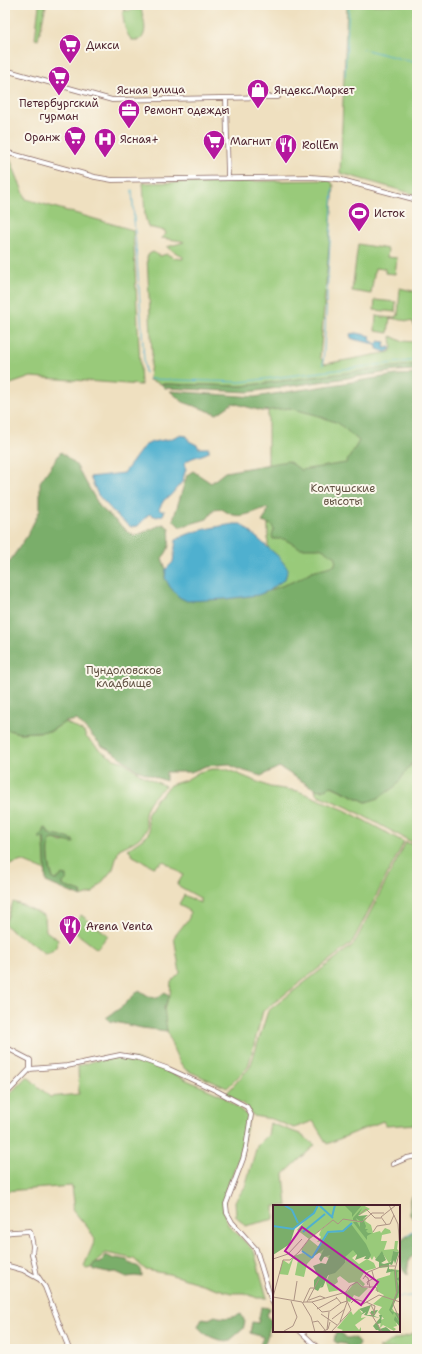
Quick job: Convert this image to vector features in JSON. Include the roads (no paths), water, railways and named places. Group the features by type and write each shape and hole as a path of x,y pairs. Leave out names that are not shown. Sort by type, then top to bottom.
{"street":[{"name":"Ясная улица","path":"5,70 112,100 278,97"},
{"path":"226,98 228,178"},
{"path":"5,152 95,177 112,180 333,178 417,200"},
{"path":"5,1048 30,1060 30,1069"},
{"path":"5,1095 30,1069 68,1066 120,1055 138,1058 169,1069 247,1107 251,1115 246,1147 226,1204 227,1213 232,1222 256,1249 273,1303"},
{"path":"393,1164 407,1158 417,1156"},
{"path":"5,1233 30,1231 33,1246 32,1254 37,1275 45,1287 69,1349"},
{"path":"5,1265 23,1270 34,1276 42,1283"},
{"path":"301,1332 319,1349"}],"water":[{"path":"357,333 371,336 370,340 376,344 379,341 385,342 384,348 390,347 390,350 385,352 377,349 377,346 374,344 351,338 350,334"},
{"path":"179,435 187,436 189,441 197,445 199,448 209,448 209,452 190,459 184,464 186,469 182,482 170,496 164,500 159,509 161,511 165,511 163,515 157,517 149,514 138,526 131,527 118,517 98,495 90,477 124,473 144,446 152,442 170,439"},
{"path":"241,524 279,557 288,569 285,579 268,591 258,595 226,599 187,601 179,597 170,587 165,578 166,569 173,562 176,540 196,531"}],"waterway":[{"path":"345,76 349,5"},
{"path":"363,49 417,63"},
{"path":"323,365 333,189"},
{"path":"132,190 145,373"},
{"path":"149,379 240,382 417,360"},
{"path":"405,1236 417,1229"},
{"path":"400,1297 417,1294"}],"place":[{"name":"Дикси","path":"70,64"},
{"name":"Петербургский гурман","path":"59,96"},
{"name":"Яндекс.Маркет","path":"258,110"},
{"name":"Ремонт одежды","path":"129,130"},
{"name":"Оранж","path":"75,156"},
{"name":"Ясная+","path":"105,158"},
{"name":"Магнит","path":"214,160"},
{"name":"RollEm","path":"286,164"},
{"name":"Исток","path":"359,232"},
{"name":"Arena Venta","path":"70,946"}],"park label":[{"name":"Колтушские высоты","path":"343,494"},
{"name":"Пундоловское кладбище","path":"124,676"}]}
